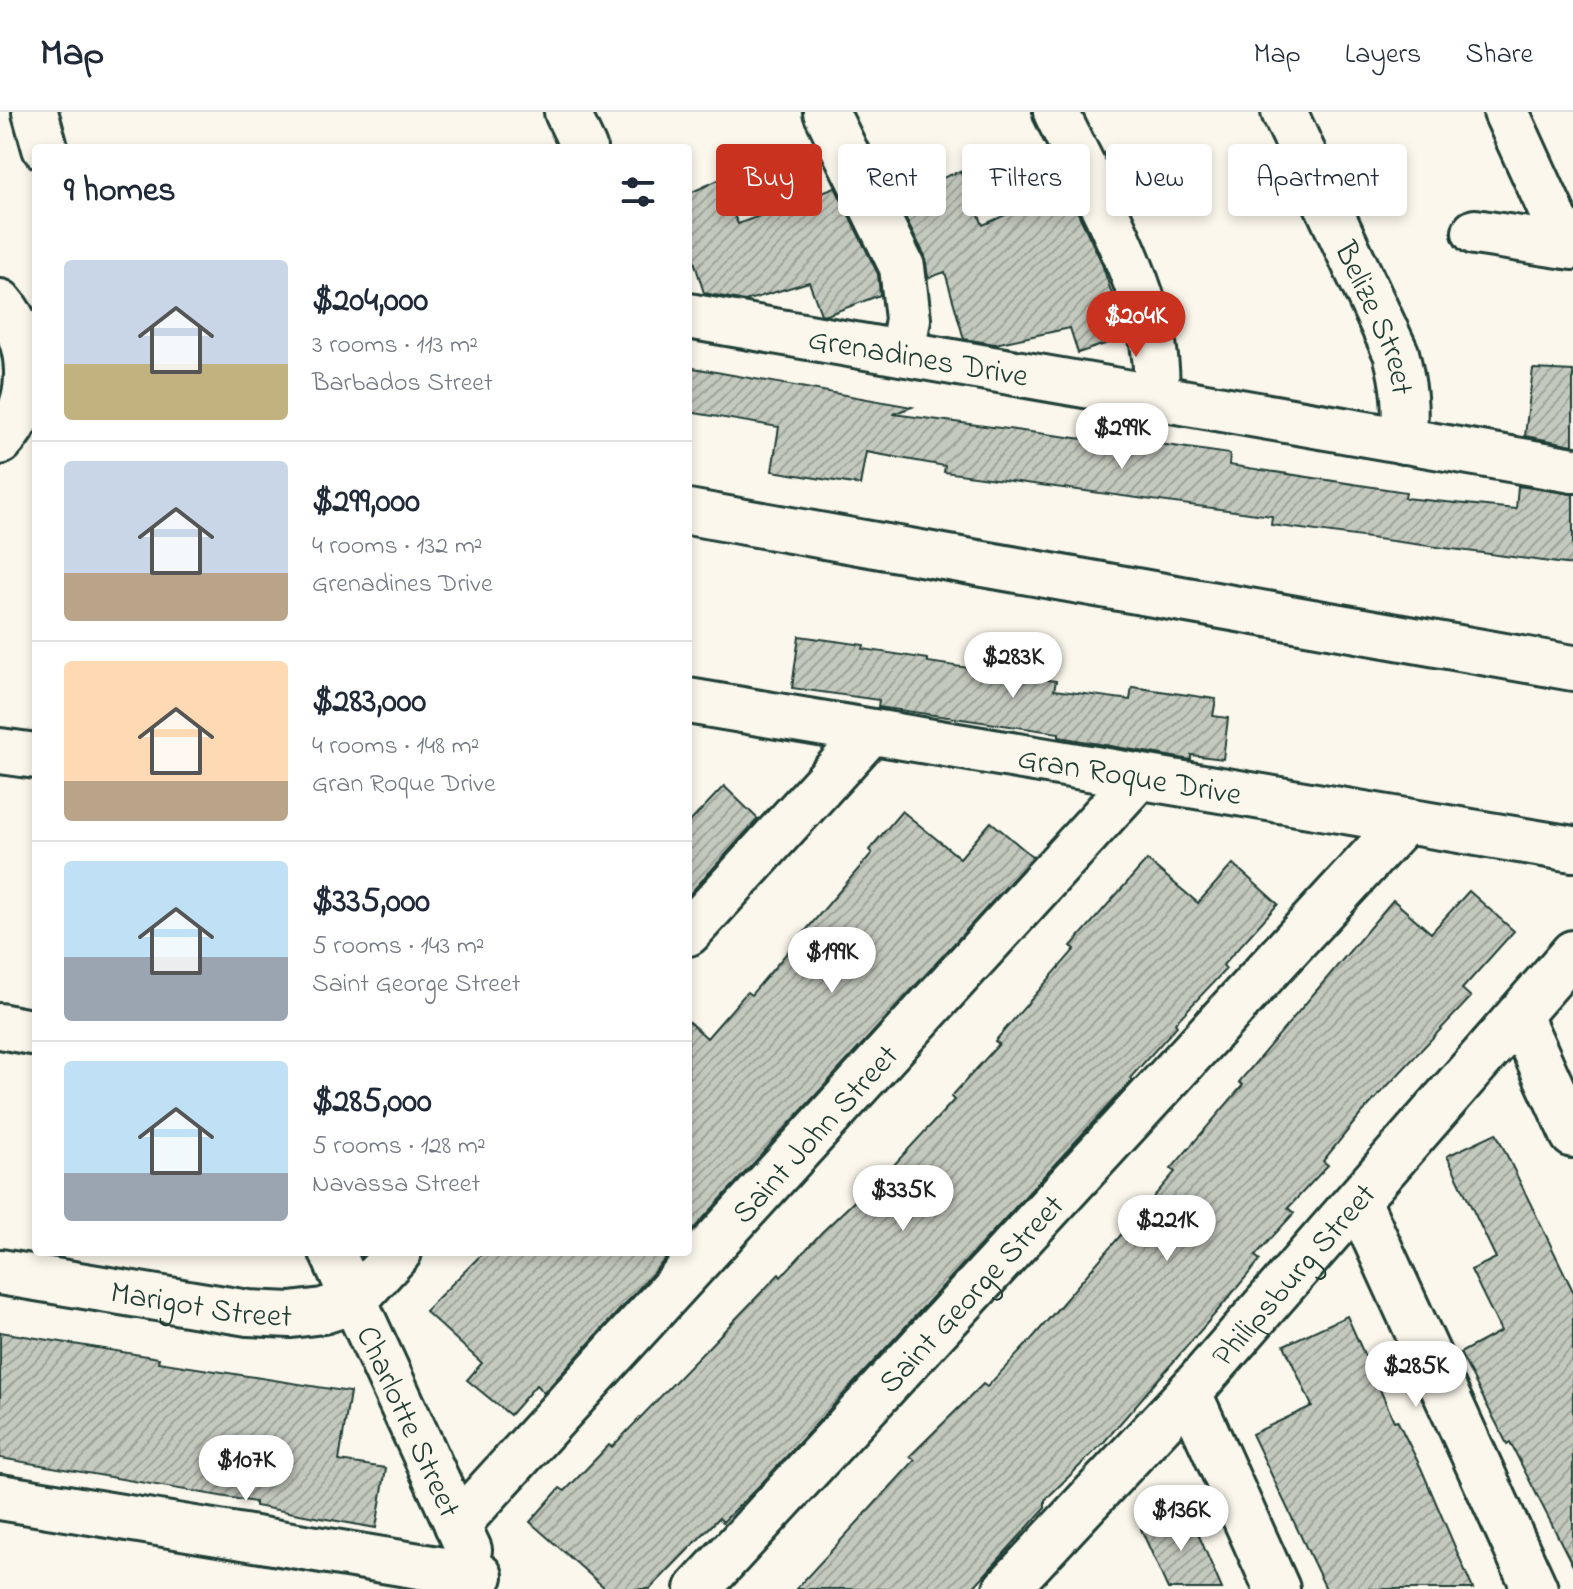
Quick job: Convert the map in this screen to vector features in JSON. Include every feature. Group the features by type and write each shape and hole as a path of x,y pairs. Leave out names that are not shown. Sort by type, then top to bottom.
{"street":[{"path":"35,112 44,144"},
{"path":"567,112 582,144"},
{"path":"826,112 902,267 908,319 902,353"},
{"path":"1056,112 1146,308 1159,368 1156,397"},
{"name":"Belize Street","path":"1284,112 1396,353 1407,414 1403,441"},
{"path":"1506,112 1570,246"},
{"path":"1475,232 1570,246"},
{"path":"0,302 19,329 26,351 31,396 0,442"},
{"name":"Grenadines Drive","path":"692,317 1573,470"},
{"path":"692,513 1573,668"},
{"name":"Gran Roque Drive","path":"692,702 1573,849"},
{"path":"692,929 871,732"},
{"path":"0,751 32,755"},
{"name":"Saint John Street","path":"457,1525 1139,777"},
{"name":"Saint George Street","path":"698,1589 1405,821"},
{"name":"Philipsburg Street","path":"1015,1585 1189,1393 1520,1018 1573,953"},
{"path":"1520,1018 1573,1135"},
{"path":"0,1026 32,1032"},
{"path":"1358,1201 1535,1589"},
{"name":"Charlotte Street","path":"334,1256 483,1582"},
{"path":"354,1301 395,1256"},
{"name":"Marigot Street","path":"0,1272 248,1313 291,1315 323,1311 354,1301"},
{"path":"1189,1393 1277,1589"},
{"path":"0,1497 483,1582"}],"building":[{"path":"960,171 962,216 979,216 983,225 1003,216 1079,216 1101,261 1126,337 1078,353 1070,328 995,344 964,339 945,272 928,278 925,256 905,216 946,216 946,177"},
{"path":"716,181 716,216 734,216 738,224 759,216 822,216 822,192 835,187 838,216 849,216 878,274 880,295 827,315 821,314 809,282 745,301 704,293 692,254 692,192"},
{"path":"692,368 912,407 893,414 1145,447 1145,442 1230,454 1229,465 1406,492 1405,498 1516,509 1518,486 1573,494 1573,565 1271,525 1272,516 944,472 945,466 866,452 860,485 772,471 779,427 692,413"},
{"path":"1533,369 1573,371 1573,445 1525,436"},
{"path":"799,636 864,645 863,649 928,659 928,662 1056,681 1054,690 1130,700 1132,687 1216,699 1213,716 1228,718 1223,759 1191,755 1191,760 1059,737 1059,733 878,707 879,700 792,688"},
{"path":"724,786 758,819 692,892 692,820"},
{"path":"902,811 960,858 991,822 1033,857 692,1231 692,1025 707,1038 747,992 751,995 872,853 869,850"},
{"path":"1147,860 1198,903 1233,864 1278,904 1223,965 1226,969 1175,1023 1177,1026 1130,1078 1132,1080 763,1482 723,1522 719,1518 650,1589 606,1589 530,1522 560,1488 565,1491 609,1445 612,1447 822,1232 865,1191 868,1193 954,1100 951,1097 999,1044 995,1041 1075,949 1071,946"},
{"path":"1469,891 1514,931 1462,989 1471,997 1361,1114 1323,1161 1328,1165 1288,1208 1294,1213 1255,1256 1260,1260 1104,1442 1045,1500 1045,1508 972,1589 796,1589 915,1460 910,1456 983,1384 987,1387 1029,1342 1175,1172 1171,1169 1243,1085 1239,1082 1393,900 1431,933"},
{"path":"1496,1133 1573,1291 1573,1566 1510,1442 1507,1444 1460,1353 1501,1331 1471,1270 1496,1258 1447,1156"},
{"path":"480,1256 668,1256 544,1393 536,1385 510,1415 467,1380 482,1363 425,1311"},
{"path":"1347,1316 1394,1421 1397,1420 1421,1468 1473,1589 1326,1589 1252,1434 1312,1406 1284,1345"},
{"path":"0,1332 159,1358 158,1362 350,1392 339,1461 386,1468 376,1528 255,1506 255,1502 0,1458"},
{"path":"1187,1508 1222,1589 1168,1589 1141,1529"}]}
